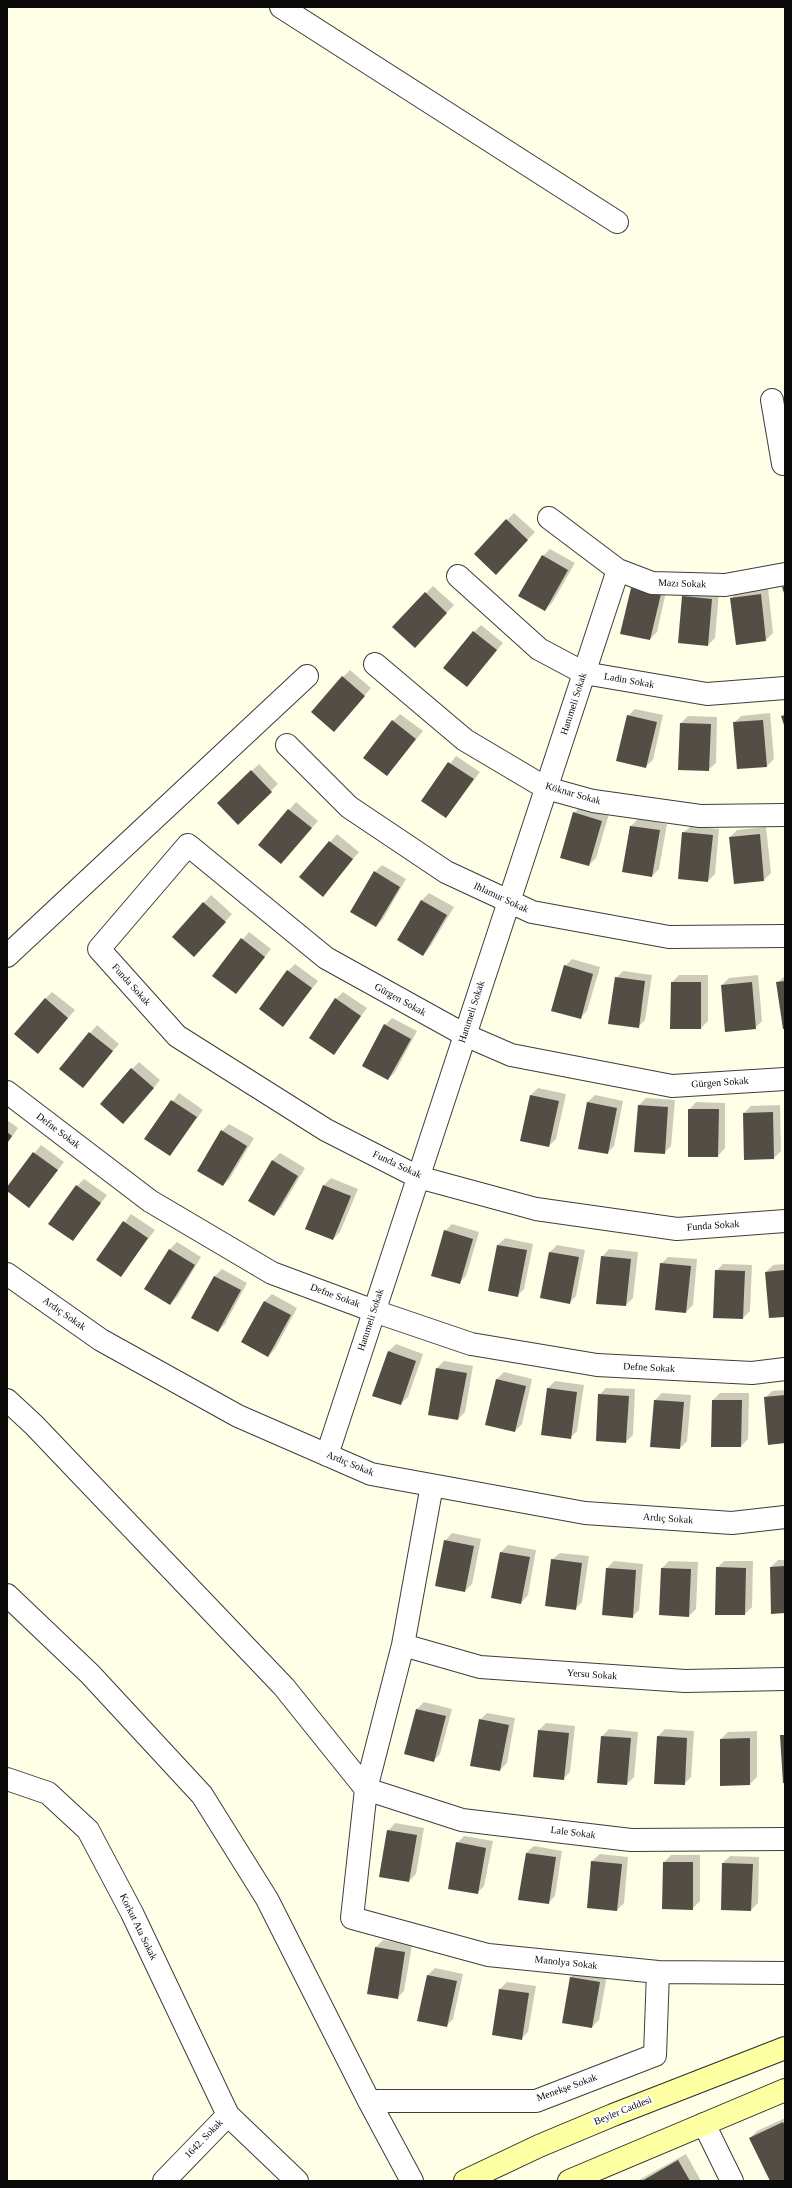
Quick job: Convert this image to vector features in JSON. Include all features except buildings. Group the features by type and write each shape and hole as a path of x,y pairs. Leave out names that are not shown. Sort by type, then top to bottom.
{"main road":[{"name":"Beyler Caddesi","path":"464,2181 607,2118 785,2048"},
{"path":"569,2181 785,2090"}],"street":[{"path":"281,7 617,222"},
{"path":"772,400 783,464 785,463"},
{"name":"Mazı Sokak","path":"549,518 618,570 652,583 725,585 785,574"},
{"name":"Hanımeli Sokak","path":"327,1455 618,570"},
{"name":"Ladin Sokak","path":"458,576 539,649 584,673 707,694 785,688"},
{"name":"Köknar Sokak","path":"375,664 466,740 546,788 593,801 700,816 785,815"},
{"path":"7,956 307,676"},
{"name":"Ihlamur Sokak","path":"287,745 349,807 446,872 532,912 669,937 785,936"},
{"name":"Gürgen Sokak","path":"99,949 188,845 326,958 465,1035 511,1055 672,1086 785,1079"},
{"name":"Funda Sokak","path":"99,949 178,1036 326,1130 418,1176 536,1208 677,1228 785,1221"},
{"name":"Defne Sokak","path":"7,1092 157,1205 272,1273 374,1311 471,1344 597,1365 752,1373 785,1369"},
{"name":"Ardıç Sokak","path":"7,1274 102,1340 238,1416 372,1474 585,1513 732,1523 785,1517"},
{"path":"7,1400 34,1425 284,1687 366,1789"},
{"path":"366,1789 403,1646 432,1485"},
{"path":"7,1595 90,1674 202,1795 267,1899 368,2101 412,2181"},
{"name":"Yersu Sokak","path":"403,1646 480,1667 685,1681 785,1678"},
{"name":"Korkut Ata Sokak","path":"7,1779 48,1792 88,1830 132,1913 228,2114"},
{"name":"Lale Sokak","path":"366,1789 462,1820 623,1839 785,1838"},
{"name":"Manolya Sokak","path":"366,1789 352,1918 488,1955 658,1972 785,1973"},
{"name":"Menekşe Sokak","path":"368,2101 536,2101 655,2054 658,1972"},
{"name":"1642. Sokak","path":"164,2181 228,2114 296,2181"},
{"path":"704,2124 732,2181"}]}
